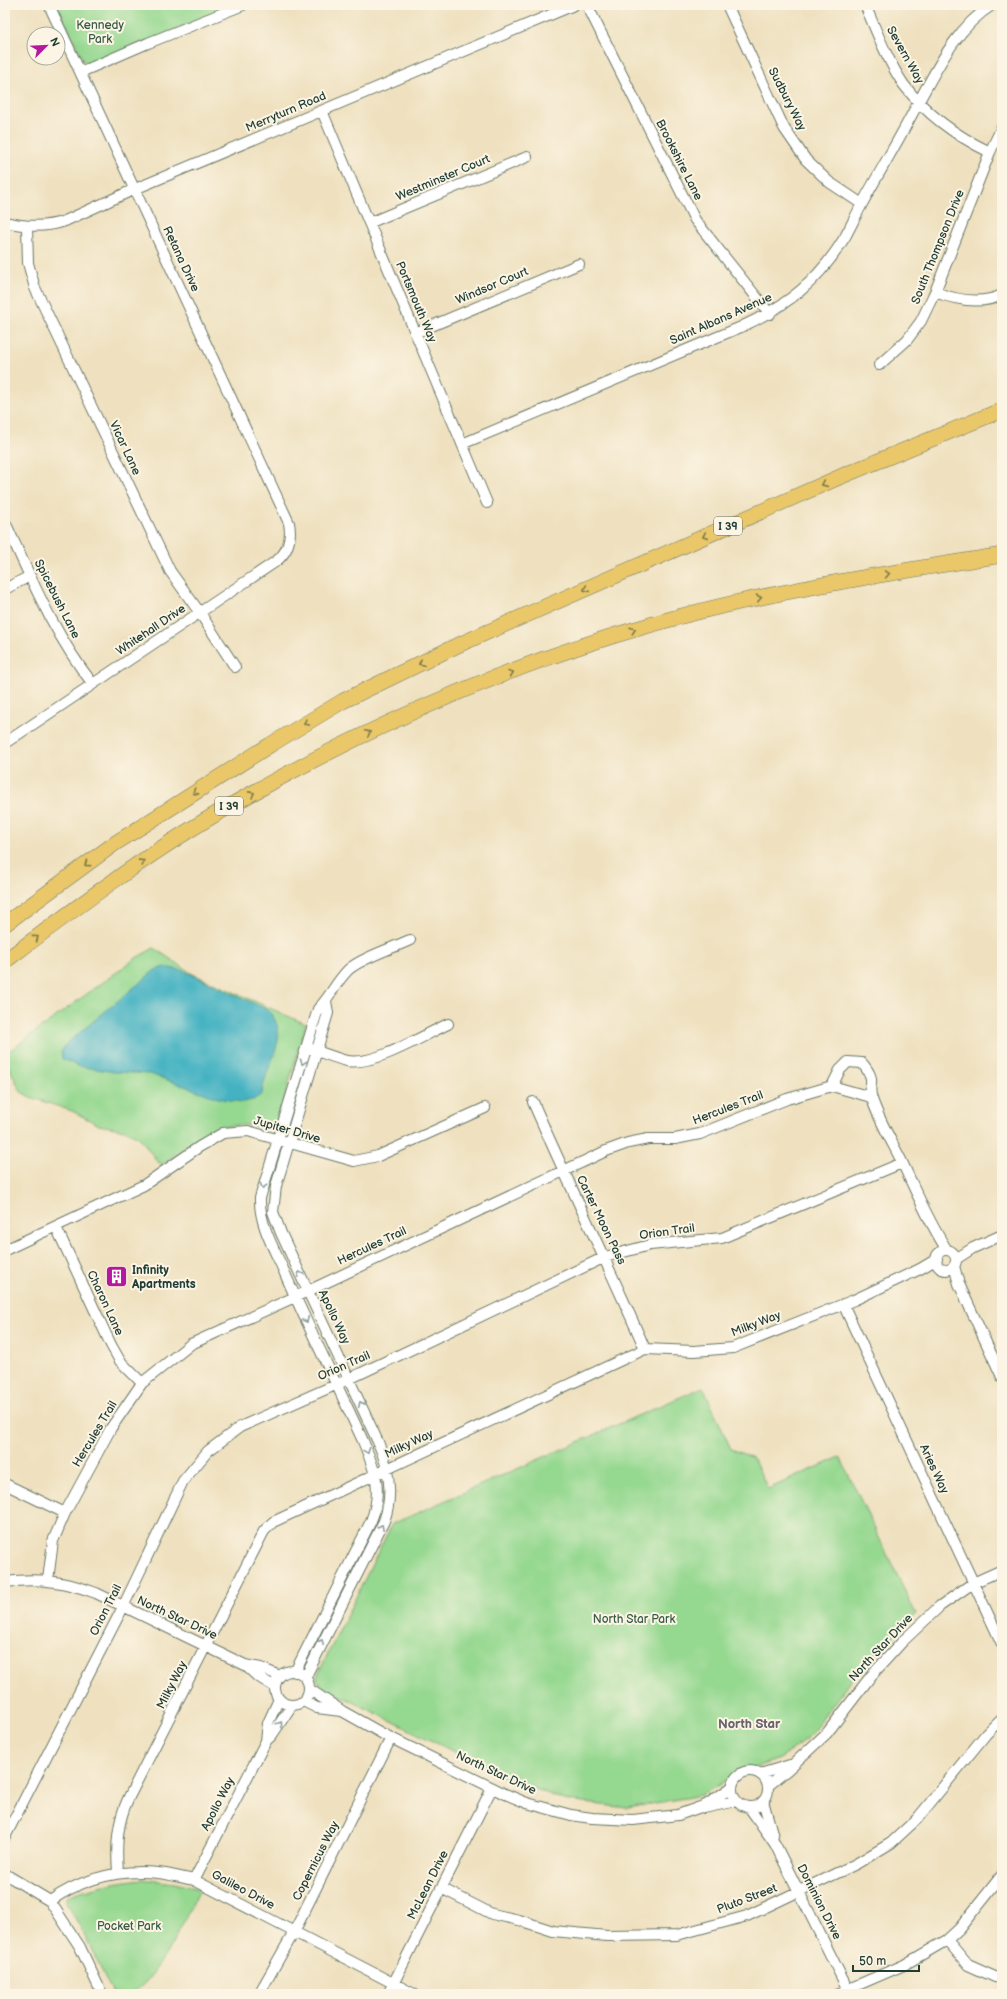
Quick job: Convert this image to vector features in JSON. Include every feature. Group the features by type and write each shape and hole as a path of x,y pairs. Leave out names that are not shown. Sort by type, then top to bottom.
{"highway":[{"path":"842,476 1002,405"},
{"name":"I 39","path":"5,924 114,844 270,745 343,701 456,646 842,476 1002,410"},
{"name":"I 39","path":"5,961 135,867 215,814 387,724 465,690 651,624 713,608 861,579 1002,555"}],"street":[{"name":"Retana Drive","path":"49,5 290,523"},
{"path":"81,72 243,5"},
{"name":"Merryturn Road","path":"5,222 27,226 55,224 574,5"},
{"name":"Brookshire Lane","path":"587,5 696,220 770,314"},
{"name":"Sudbury Way","path":"727,5 784,128 806,160 829,182 862,204"},
{"name":"Severn Way","path":"865,5 881,42 904,84 919,102 943,125 964,139 990,152"},
{"name":"Saint Albans Avenue","path":"462,444 770,314 802,290 825,267 845,237 919,102 932,75 950,46 977,15 992,5"},
{"name":"Portsmouth Way","path":"322,111 487,503"},
{"name":"South Thompson Drive","path":"879,365 907,340 921,321 935,292 990,152 1002,127"},
{"name":"Westminster Court","path":"369,223 527,157"},
{"name":"Vicar Lane","path":"27,226 28,263 35,288 170,571 200,613 235,667"},
{"name":"Windsor Court","path":"415,333 579,264"},
{"path":"935,292 950,298 977,301 994,299 1002,295"},
{"name":"Spicebush Lane","path":"5,522 48,616 65,646 93,684"},
{"name":"Whitehall Drive","path":"5,743 282,557 288,545 291,531 290,523"},
{"path":"5,589 30,576"},
{"name":"Apollo Way","path":"295,1672 371,1521 378,1498 375,1474 363,1441 295,1297 267,1232 260,1212 262,1190 318,1009 326,1001 332,988 349,968 410,940"},
{"name":"Apollo Way","path":"305,1678 384,1521 388,1506 390,1487 387,1469 378,1442 275,1220 273,1212 274,1195 318,1051 328,1012 326,1001"},
{"path":"307,1048 348,1061 369,1059 391,1052 448,1024"},
{"path":"871,1098 832,1086 840,1070 848,1062 862,1063 868,1070 872,1079 871,1098 1002,1377"},
{"name":"Hercules Trail","path":"48,1580 53,1541 65,1513 111,1428 142,1383 191,1344 308,1291 606,1151 628,1143 648,1139 681,1138 700,1134 787,1099 832,1086"},
{"name":"Carter Moon Pass","path":"533,1102 563,1171 605,1257 644,1349"},
{"name":"Jupiter Drive","path":"5,1250 144,1185 199,1147 223,1133 248,1131 354,1161 378,1156 485,1108"},
{"name":"Orion Trail","path":"5,1837 123,1607 183,1481 208,1451 240,1427 349,1379 605,1257 650,1245 722,1238 902,1163"},
{"name":"Charon Lane","path":"56,1226 111,1346 120,1361 142,1383"},
{"name":"Milky Way","path":"118,1872 116,1849 122,1813 268,1526 280,1517 387,1469 644,1349 694,1351 733,1348 843,1304 920,1269 1002,1235"},
{"name":"Aries Way","path":"843,1304 1002,1644"},
{"path":"5,1484 65,1513"},
{"name":"North Star Drive","path":"768,1786 827,1733 871,1676 903,1641 940,1606 973,1584 1002,1570"},
{"name":"North Star Drive","path":"5,1582 48,1580 64,1582 96,1593 245,1665 261,1668 280,1676"},
{"name":"North Star Drive","path":"245,1665 257,1676 275,1687"},
{"path":"290,1672 295,1672 305,1678 309,1689 303,1700 292,1705 279,1699 275,1687 280,1676 290,1672"},
{"name":"North Star Drive","path":"309,1689 342,1712 391,1738 492,1788 527,1803 551,1810 592,1818 640,1820 678,1815 736,1800"},
{"name":"Apollo Way","path":"266,1741 268,1723 279,1699"},
{"name":"North Star Drive","path":"303,1700 316,1708 342,1712"},
{"name":"Apollo Way","path":"194,1880 266,1741 272,1735 292,1705"},
{"name":"Pluto Street","path":"441,1888 492,1914 519,1920 552,1931 607,1936 677,1935 747,1916 856,1864 891,1843 918,1818 986,1734 1002,1718"},
{"name":"Copernicus Way","path":"259,1994 294,1932 391,1738"},
{"name":"North Star Drive","path":"760,1774 795,1763"},
{"path":"745,1772 755,1772 760,1774 768,1786 766,1796 763,1801 750,1807 736,1800 732,1787 736,1777 745,1772"},
{"name":"North Star Drive","path":"698,1809 732,1787"},
{"name":"McLean Drive","path":"388,1994 492,1788"},
{"name":"Dominion Drive","path":"763,1801 775,1844"},
{"name":"Dominion Drive","path":"750,1807 775,1844 849,1992"},
{"name":"Galileo Drive","path":"50,1901 71,1887 118,1872 158,1872 194,1880 414,1994"},
{"path":"5,1874 50,1901 80,1947 102,1994"},
{"path":"837,1994 849,1992 904,1965 947,1940 959,1929 1002,1875"},
{"path":"947,1940 968,1966 995,1977 1002,1978"}],"green space":[{"name":"Kennedy Park","path":"57,5 233,5 87,68"},
{"path":"154,948 193,974 306,1024 277,1124 270,1128 252,1125 236,1125 211,1131 200,1137 162,1165 157,1161 140,1138 125,1130 99,1125 72,1111 30,1097 21,1092 5,1059 5,1054 136,958"},
{"name":"North Star Park","path":"703,1387 731,1449 753,1458 768,1489 840,1457 916,1614 856,1673 808,1738 780,1759 740,1772 702,1795 628,1808 566,1801 503,1776 321,1686 317,1680 318,1674 392,1524"},
{"name":"Pocket Park","path":"142,1879 175,1883 200,1889 179,1931 149,1979 138,1989 128,1994 113,1994 85,1936 66,1902 68,1896 95,1887"}],"water":[{"path":"164,967 182,970 266,1009 274,1019 278,1029 278,1039 262,1094 253,1100 242,1102 218,1098 150,1074 114,1072 78,1066 62,1059 61,1052 66,1044 155,970"}],"place":[{"name":"Infinity Apartments","path":"116,1277"}],"district":[{"name":"North Star","path":"749,1724"}]}
